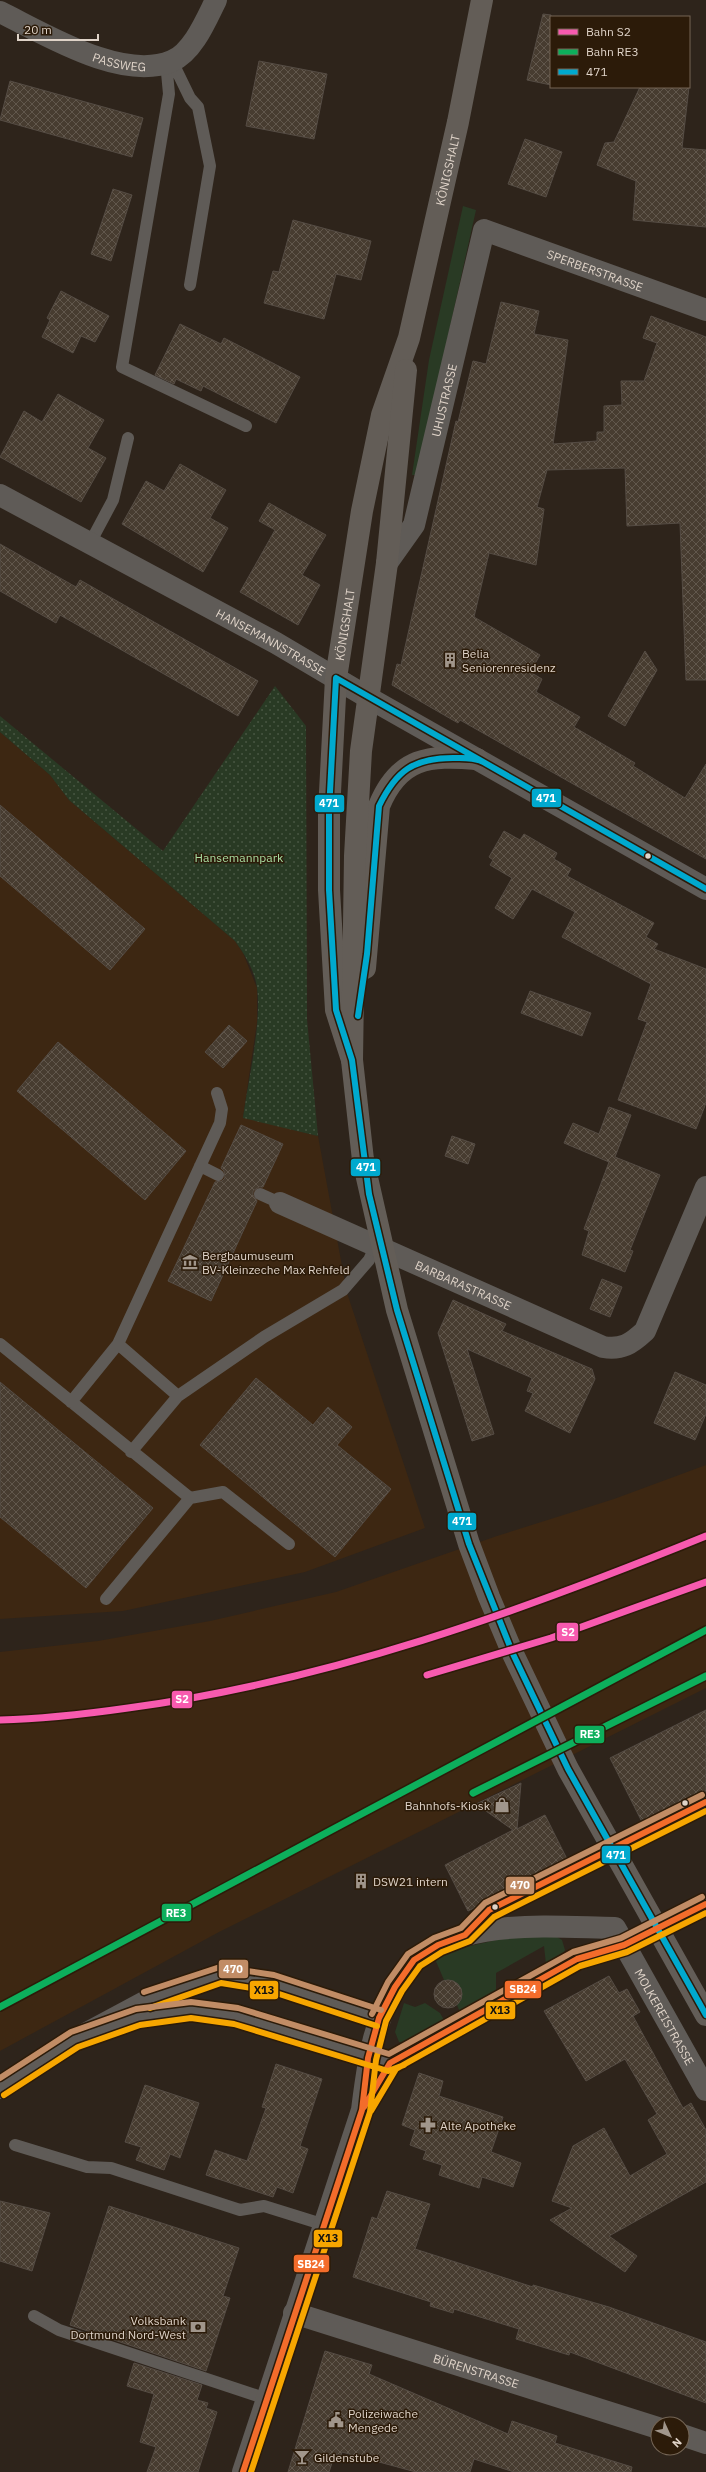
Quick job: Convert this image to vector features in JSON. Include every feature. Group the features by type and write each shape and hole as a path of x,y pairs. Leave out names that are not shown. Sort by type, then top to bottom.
{"main road":[{"name":"KÖNIGSHALT","path":"352,1060 336,1010 329,890 329,811 336,678 362,511 382,415 409,338 458,122 482,0"},
{"name":"KÖNIGSHALT","path":"409,338 387,563 369,698 360,751 355,856 352,1060 363,1160 397,1310 462,1522 489,1597 513,1654 568,1769 706,2015"},
{"path":"352,1060 368,954 379,806 391,783 399,773 417,762 446,756 477,759"}],"street":[{"name":"PASSWEG","path":"0,12 84,53 135,68 169,61 194,42 216,0"},
{"name":"SPERBERSTRASSE","path":"484,230 706,310"},
{"name":"UHUSTRASSE","path":"387,563 414,525 484,230"},
{"name":"HANSEMANNSTRASSE","path":"0,495 90,545 270,640 369,698 706,889"},
{"name":"BARBARASTRASSE","path":"280,1203 375,1247 602,1347 617,1350 632,1343 645,1331 706,1187"},
{"path":"243,2472 294,2313 325,2225 362,2110 368,2058 379,2018 395,1987 414,1960 438,1945 464,1935 511,1928 571,1927 579,1945 577,1958"},
{"name":"MOLKEREISTRASSE","path":"571,1927 615,1928 706,2090"},
{"path":"362,2110 390,2063 577,1958 624,1945"},
{"path":"0,2088 74,2040 156,1996 220,1975 272,1983 379,2018"},
{"path":"74,2040 138,2018 191,2010 236,2016 368,2058 390,2063"},
{"name":"BÜRENSTRASSE","path":"294,2313 650,2425"},
{"path":"690,2438 706,2443"}],"lane":[{"path":"169,61 190,98 198,107 210,166 190,285"},
{"path":"169,61 169,94 122,367 246,426"},
{"path":"90,545 113,500 128,438"},
{"path":"71,1402 118,1344 220,1124 222,1109 217,1093"},
{"path":"200,1166 218,1175"},
{"path":"260,1194 280,1203"},
{"path":"131,1452 178,1396 264,1336 342,1290 369,1260 375,1247"},
{"path":"0,1344 131,1452 190,1498"},
{"path":"118,1344 178,1396"},
{"path":"106,1599 190,1498 223,1492 289,1544"},
{"path":"464,1935 488,1910 706,1802"},
{"path":"624,1945 706,1904"},
{"path":"15,2144 87,2167 111,2168 240,2210 264,2206 325,2225"},
{"path":"34,2316 59,2330 267,2398"}],"shaded area":[{"path":"0,732 50,775 69,800 235,941 243,953 257,988 257,1022 243,1117 318,1136 347,1293 425,1528 305,1572 123,1611 0,1619"},
{"path":"706,1465 706,1688 219,1932 0,2051 0,1652 98,1641 210,1621 336,1592 497,1536 614,1499"}],"green space":[{"path":"463,206 476,210 417,475 412,475 429,360"},
{"name":"Hansemannpark","path":"275,686 306,726 307,1019 318,1136 243,1118 254,1052 258,1018 258,1002 256,982 252,969 235,941 69,800 50,775 0,732 0,716 163,851"},
{"path":"515,1936 557,1937 562,1940 565,1950 562,1956 546,1964 544,1946 496,1973 496,1992 460,2012 457,2005 462,1996 460,1987 455,1982 444,1980 435,1959 452,1950"},
{"path":"404,2003 415,2007 425,2003 440,2013 445,2022 404,2043 399,2042 395,2032"}],"building":[{"path":"543,14 551,15 550,85 527,80"},
{"path":"259,61 327,74 314,139 246,126"},
{"path":"10,81 143,118 132,157 0,120"},
{"path":"640,88 689,88 682,148 706,150 706,227 633,220 636,181 597,165 605,143 614,142"},
{"path":"525,139 562,152 546,197 508,184"},
{"path":"113,189 132,195 111,261 91,254"},
{"path":"293,220 371,241 361,280 336,274 324,319 264,303 273,271 279,272"},
{"path":"61,291 109,316 95,342 81,336 73,353 42,337 50,320 47,318"},
{"path":"501,302 539,311 534,334 568,340 553,444 597,441 597,432 604,432 604,406 622,405 621,381 644,381 657,343 643,338 651,316 706,337 706,680 686,680 680,523 627,526 625,468 547,470 537,507 544,509 536,565 489,553 474,617 540,655 530,672 542,679 536,692 580,717 574,727 635,763 633,766 685,798 706,764 706,859 460,720 458,723 392,685 397,664 401,665 456,421 458,422 473,361 486,364"},
{"path":"180,324 221,344 224,338 300,377 276,423 203,386 201,391 176,379 174,384 155,375"},
{"path":"58,394 104,420 88,448 106,458 81,502 0,457 24,411 42,422"},
{"path":"180,464 226,490 210,518 228,528 203,572 122,524 146,481 164,491"},
{"path":"269,503 326,535 302,575 320,585 298,625 240,592 275,530 259,521"},
{"path":"0,544 76,587 80,580 258,681 238,716 60,615 56,623 0,591"},
{"path":"645,651 657,670 625,726 608,716"},
{"path":"0,805 145,929 110,970 0,876"},
{"path":"504,831 520,840 524,834 557,853 554,859 571,869 567,876 654,923 646,937 658,944 654,949 706,969 706,1103 696,1129 618,1100 647,1022 638,1019 651,984 562,937 575,912 532,889 513,919 495,908 512,878 490,865 493,860 489,857"},
{"path":"530,991 591,1013 582,1036 521,1013"},
{"path":"229,1025 247,1041 223,1068 205,1052"},
{"path":"58,1042 186,1151 145,1200 17,1091"},
{"path":"609,1107 631,1115 615,1157 660,1175 630,1250 633,1251 625,1272 582,1255 589,1231 584,1229 609,1162 564,1143 573,1123 599,1134"},
{"path":"241,1125 283,1144 263,1187 259,1187 253,1191 253,1195 257,1201 211,1301 168,1281 215,1182 222,1181 225,1178 224,1171 221,1168"},
{"path":"452,1136 475,1144 468,1164 445,1156"},
{"path":"602,1279 622,1287 610,1317 590,1309"},
{"path":"453,1300 506,1324 502,1331 592,1369 595,1379 570,1433 525,1411 533,1393 527,1391 532,1378 467,1349 494,1434 472,1441 438,1333"},
{"path":"675,1372 706,1385 706,1414 695,1440 654,1423"},
{"path":"256,1378 313,1425 328,1407 352,1427 337,1445 391,1489 335,1557 200,1445"},
{"path":"0,1382 153,1508 86,1588 0,1517"},
{"path":"706,1710 706,1795 643,1824 610,1758"},
{"path":"521,1783 517,1829 545,1815 568,1861 468,1911 445,1865 513,1830 476,1804"},
{"path":"609,1976 619,1993 627,1989 640,2012 633,2016 683,2108 691,2103 706,2130 706,2182 609,2236 637,2256 625,2272 550,2220 572,2208 552,2201 573,2146 604,2128 630,2176 667,2154 648,2120 657,2114 625,2059 586,2081 544,2011"},
{"path":"448,1980 458,1984 462,1994 458,2004 448,2008 438,2004 434,1994 438,1984"},
{"path":"276,2064 322,2079 300,2146 308,2149 293,2193 277,2187 273,2197 206,2175 215,2150 247,2161 266,2108 262,2107"},
{"path":"419,2073 443,2081 439,2096 503,2117 491,2152 521,2163 513,2187 482,2177 479,2188 439,2175 442,2165 423,2159 426,2151 410,2145 415,2130 402,2125"},
{"path":"145,2085 199,2103 180,2158 170,2154 164,2170 136,2160 141,2147 125,2142"},
{"path":"387,2191 430,2204 415,2249 533,2287 533,2285 609,2307 706,2342 706,2403 570,2352 569,2355 516,2339 519,2329 454,2309 453,2313 430,2306 431,2302 353,2277 372,2217 377,2219"},
{"path":"0,2201 50,2213 32,2271 0,2261"},
{"path":"109,2206 239,2248 223,2296 230,2298 206,2371 70,2325"},
{"path":"325,2351 372,2365 369,2374 508,2434 512,2421 557,2436 555,2443 632,2467 631,2472 514,2472 474,2459 470,2472 416,2472 342,2452 341,2455 335,2454 329,2472 288,2472"},
{"path":"134,2363 202,2385 197,2400 208,2403 206,2408 217,2412 198,2472 147,2472 156,2447 140,2442 154,2394 127,2386"}],"rail line":[{"name":"S2","path":"0,1720 32,1719 80,1714 203,1696 350,1662 494,1617 706,1536"},
{"name":"S2","path":"427,1675 551,1638 706,1582"},
{"name":"RE3","path":"0,2007 706,1630"},
{"name":"RE3","path":"473,1793 706,1676"}],"transit line":[{"name":"471","path":"706,889 336,678 329,811 329,890 336,1010 352,1060 369,1194 397,1310 469,1544 513,1654 568,1769 706,2015"},
{"name":"471","path":"358,1016 367,954 379,806 385,794 399,775 416,764 439,759 453,758 465,758 480,760 483,762"},
{"name":"470","path":"372,2014 388,1982 408,1954 434,1938 461,1928 485,1903 702,1795"},
{"name":"SB24","path":"243,2472 362,2110 368,2058 379,2018 395,1987 414,1960 438,1945 465,1935 489,1910 706,1802"},
{"name":"X13","path":"251,2472 370,2112 376,2060 386,2021 402,1991 420,1966 442,1952 470,1941 494,1917 706,1811"},
{"name":"470","path":"0,2078 71,2032 136,2009 191,2002 238,2008 389,2054 573,1952 621,1938 702,1897"},
{"name":"SB24","path":"364,2107 390,2063 577,1959 624,1945 706,1904"},
{"name":"X13","path":"371,2111 396,2069 580,1966 627,1952 706,1913"},
{"name":"470","path":"144,1992 220,1967 274,1975 381,2010"},
{"name":"X13","path":"150,2008 221,1983 270,1991 377,2026"},
{"name":"X13","path":"4,2095 78,2047 140,2025 191,2018 234,2024 388,2071 404,2065"}],"place":[{"name":"Belia Seniorenresidenz","path":"450,660"},
{"name":"Bergbaumuseum BV-Kleinzeche Max Rehfeld","path":"190,1262"},
{"name":"Bahnhofs-Kiosk","path":"502,1805"},
{"name":"DSW21 intern","path":"361,1881"},
{"name":"Alte Apotheke","path":"428,2125"},
{"name":"Volksbank Dortmund Nord-West","path":"198,2327"},
{"name":"Polizeiwache Mengede","path":"336,2420"},
{"name":"Gildenstube","path":"302,2457"}]}
